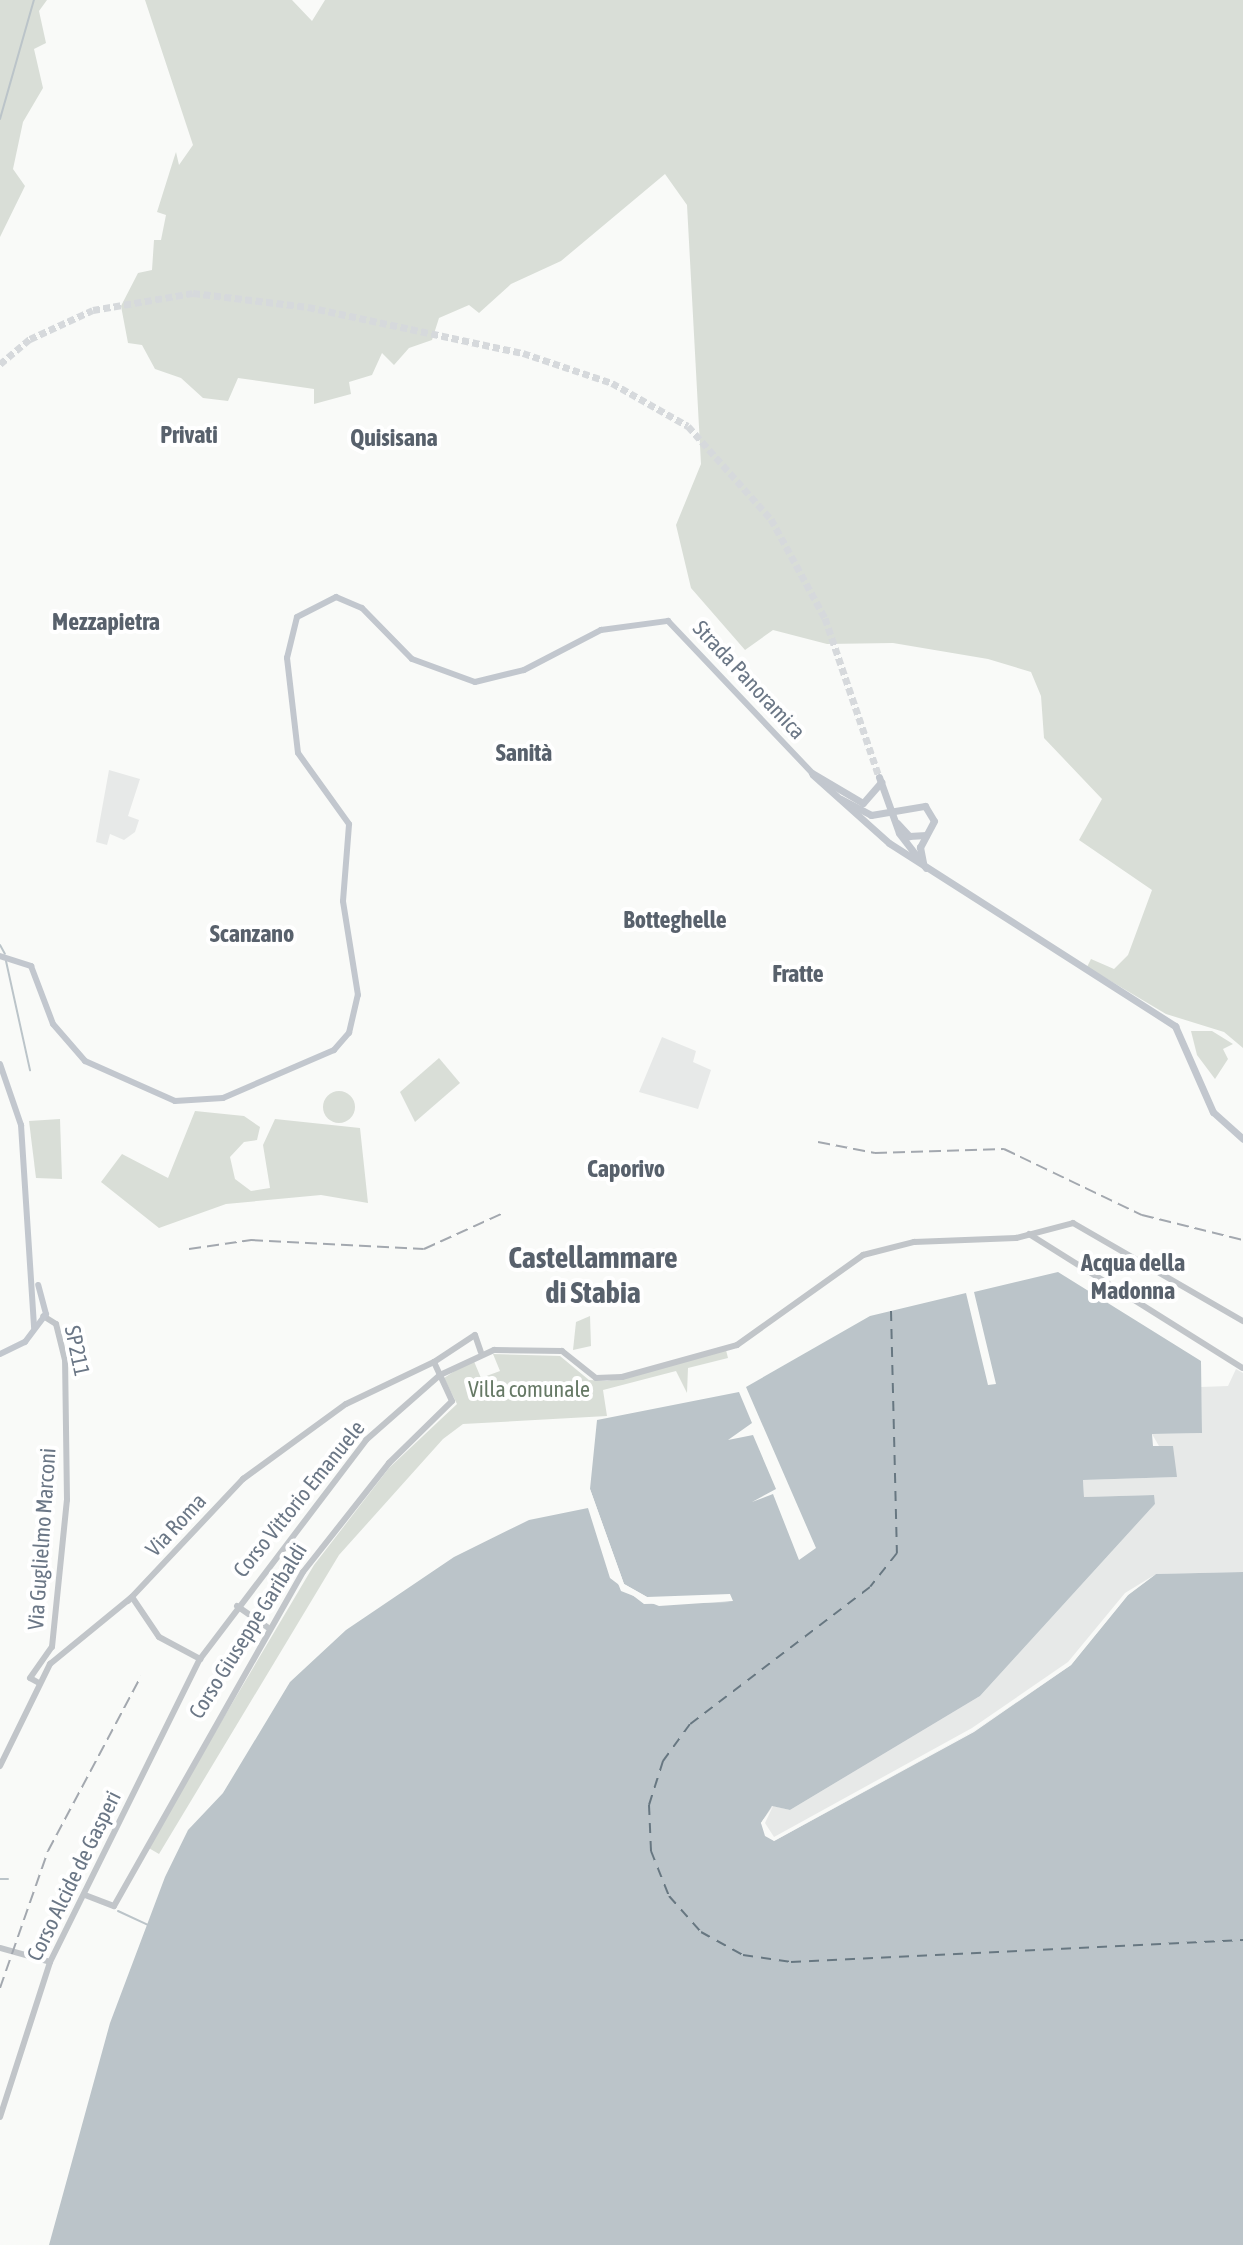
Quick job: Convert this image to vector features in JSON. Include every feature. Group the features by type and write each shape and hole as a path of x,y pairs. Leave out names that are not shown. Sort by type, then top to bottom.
{"main road":[{"name":"Strada Panoramica","path":"0,956 14,958 37,974 53,1024 75,1051 166,1098 207,1103 334,1050 355,1017 352,958 343,901 349,824 298,753 287,636 314,604 348,598 412,659 475,682 524,670 601,630 668,621 812,773"},
{"path":"812,773 863,803 880,779 887,815 926,868"},
{"path":"812,773 852,808 887,815 905,833 926,835"},
{"path":"812,773 863,825 1175,1026 1213,1112 1243,1139"},
{"path":"887,815 904,807 929,810 934,821 920,852 926,868"},
{"path":"0,1064 21,1125 33,1266 41,1312 34,1328 20,1346 0,1354"}],"street":[{"path":"481,1352 562,1351 596,1378 737,1345 863,1255 914,1242 1029,1234 1078,1223 1243,1321"},
{"path":"1029,1234 1243,1368"},
{"name":"SP211","path":"41,1312 56,1324 67,1400"},
{"name":"Via Roma","path":"0,1766 50,1664 130,1599 250,1475 346,1404 434,1362 475,1335 481,1352"},
{"name":"Corso Vittorio Emanuele","path":"200,1659 237,1606 366,1440 440,1375 481,1352"},
{"path":"434,1362 440,1375"},
{"name":"Corso Giuseppe Garibaldi","path":"85,1895 114,1906 270,1629 372,1483 452,1401 440,1375"},
{"name":"Via Guglielmo Marconi","path":"40,1681 31,1682 33,1674 52,1647 64,1553 67,1400"},
{"path":"130,1599 159,1637 200,1659"},
{"path":"237,1606 270,1629"},
{"path":"52,1647 60,1653"},
{"name":"Corso Alcide de Gasperi","path":"0,2117 50,1962 200,1659"},
{"path":"42,1660 50,1664"},
{"path":"0,1948 50,1962"}],"shaded area":[{"path":"109,770 140,779 128,816 139,820 135,832 124,840 110,834 107,845 96,842"},
{"path":"662,1037 696,1051 693,1062 711,1070 698,1109 639,1092"},
{"path":"1058,1272 1201,1361 1202,1433 1152,1434 1153,1446 1173,1446 1177,1477 1083,1480 1084,1497 1154,1495 1155,1504 980,1696 790,1810 772,1806 761,1823 774,1841 974,1732 1071,1665 1128,1595 1156,1574 1243,1572 1243,2245 49,2245 110,2023 165,1877 188,1830 223,1793 290,1682 346,1630 454,1557 529,1520 588,1508 610,1578 644,1604 730,1602 647,1597 624,1584 590,1489 597,1420 739,1392 752,1423 728,1440 753,1435 776,1489 752,1502 773,1494 799,1560 816,1548 746,1387 870,1316 966,1293 988,1385 996,1384 974,1292"},
{"path":"1236,1369 1243,1373 1243,1572 1156,1574 1071,1665 974,1731 774,1841 765,1836 764,1813 773,1806 790,1810 980,1696 1155,1504 1153,1495 1084,1497 1083,1480 1177,1477 1152,1434 1202,1433 1201,1387 1228,1386"}],"green space":[{"path":"0,0 47,0 39,11 46,43 34,49 43,88 23,122 13,169 25,186 0,237"},
{"path":"145,0 292,0 312,21 325,0 1243,0 1243,1048 1224,1032 1166,1014 1087,967 1091,959 1114,969 1128,955 1152,890 1079,840 1102,799 1044,738 1041,696 1031,672 988,659 893,643 827,644 773,630 745,650 691,588 676,525 701,464 687,205 665,174 561,261 511,284 479,313 469,305 439,318 432,340 409,348 394,365 382,353 372,375 349,382 351,394 314,404 314,389 238,378 228,401 203,398 181,378 155,369 142,345 128,343 121,306 138,273 152,270 154,240 161,240 166,215 157,212 174,158 176,152 179,165 193,145"},
{"path":"1191,1031 1212,1031 1233,1044 1223,1049 1228,1059 1215,1079 1197,1055"},
{"path":"439,1058 460,1083 415,1122 400,1092"},
{"path":"339,1091 350,1096 355,1107 350,1118 339,1123 328,1118 323,1107 328,1096"},
{"path":"195,1111 244,1116 260,1127 257,1140 244,1142 230,1157 235,1179 251,1191 270,1188 263,1145 275,1119 360,1128 368,1203 321,1195 226,1204 159,1228 101,1182 122,1154 168,1178"},
{"path":"60,1119 62,1179 36,1178 29,1121"},
{"path":"590,1316 591,1346 573,1350 576,1322"},
{"name":"Villa comunale","path":"726,1350 728,1358 688,1368 687,1393 676,1371 603,1390 607,1416 463,1424 443,1439 339,1555 159,1854 147,1847 314,1565 389,1468 457,1404 444,1378 473,1359 481,1378 500,1371 493,1354 560,1356 589,1380 607,1381"}],"pier":[{"path":"589,1455 590,1489 624,1584 647,1597 730,1594 733,1601 659,1606 621,1591 587,1504"},
{"path":"1156,1574 1128,1595 1071,1665 974,1731 774,1841 765,1836 761,1823 773,1806 765,1823 774,1837 972,1728 1068,1662 1125,1593"}],"waterway":[{"path":"0,119 34,0"},
{"path":"0,945 5,954"},
{"path":"6,961 30,1070"},
{"path":"0,1879 8,1879"},
{"path":"118,1911 148,1925"}],"ferry route":[{"path":"891,1311 897,1553 870,1587 690,1724 663,1761 649,1805 651,1851 669,1896 701,1932 743,1955 791,1962 1243,1940"}],"tunnel":[{"path":"0,364 30,339 93,310 193,293 308,307 523,353 612,383 688,426 771,519 825,618 879,777"}],"railway":[{"path":"818,1142 875,1153 1004,1149 1142,1215 1243,1240"},
{"path":"189,1249 251,1240 424,1249 501,1214"},
{"path":"0,1988 48,1851 141,1676"}],"district":[{"name":"Privati","path":"189,435"},
{"name":"Quisisana","path":"394,438"},
{"name":"Mezzapietra","path":"106,622"},
{"name":"Sanità","path":"524,753"},
{"name":"Botteghelle","path":"675,920"},
{"name":"Scanzano","path":"252,934"},
{"name":"Fratte","path":"798,974"},
{"name":"Caporivo","path":"626,1169"},
{"name":"Castellammare di Stabia","path":"593,1274"},
{"name":"Acqua della Madonna","path":"1133,1277"}]}
